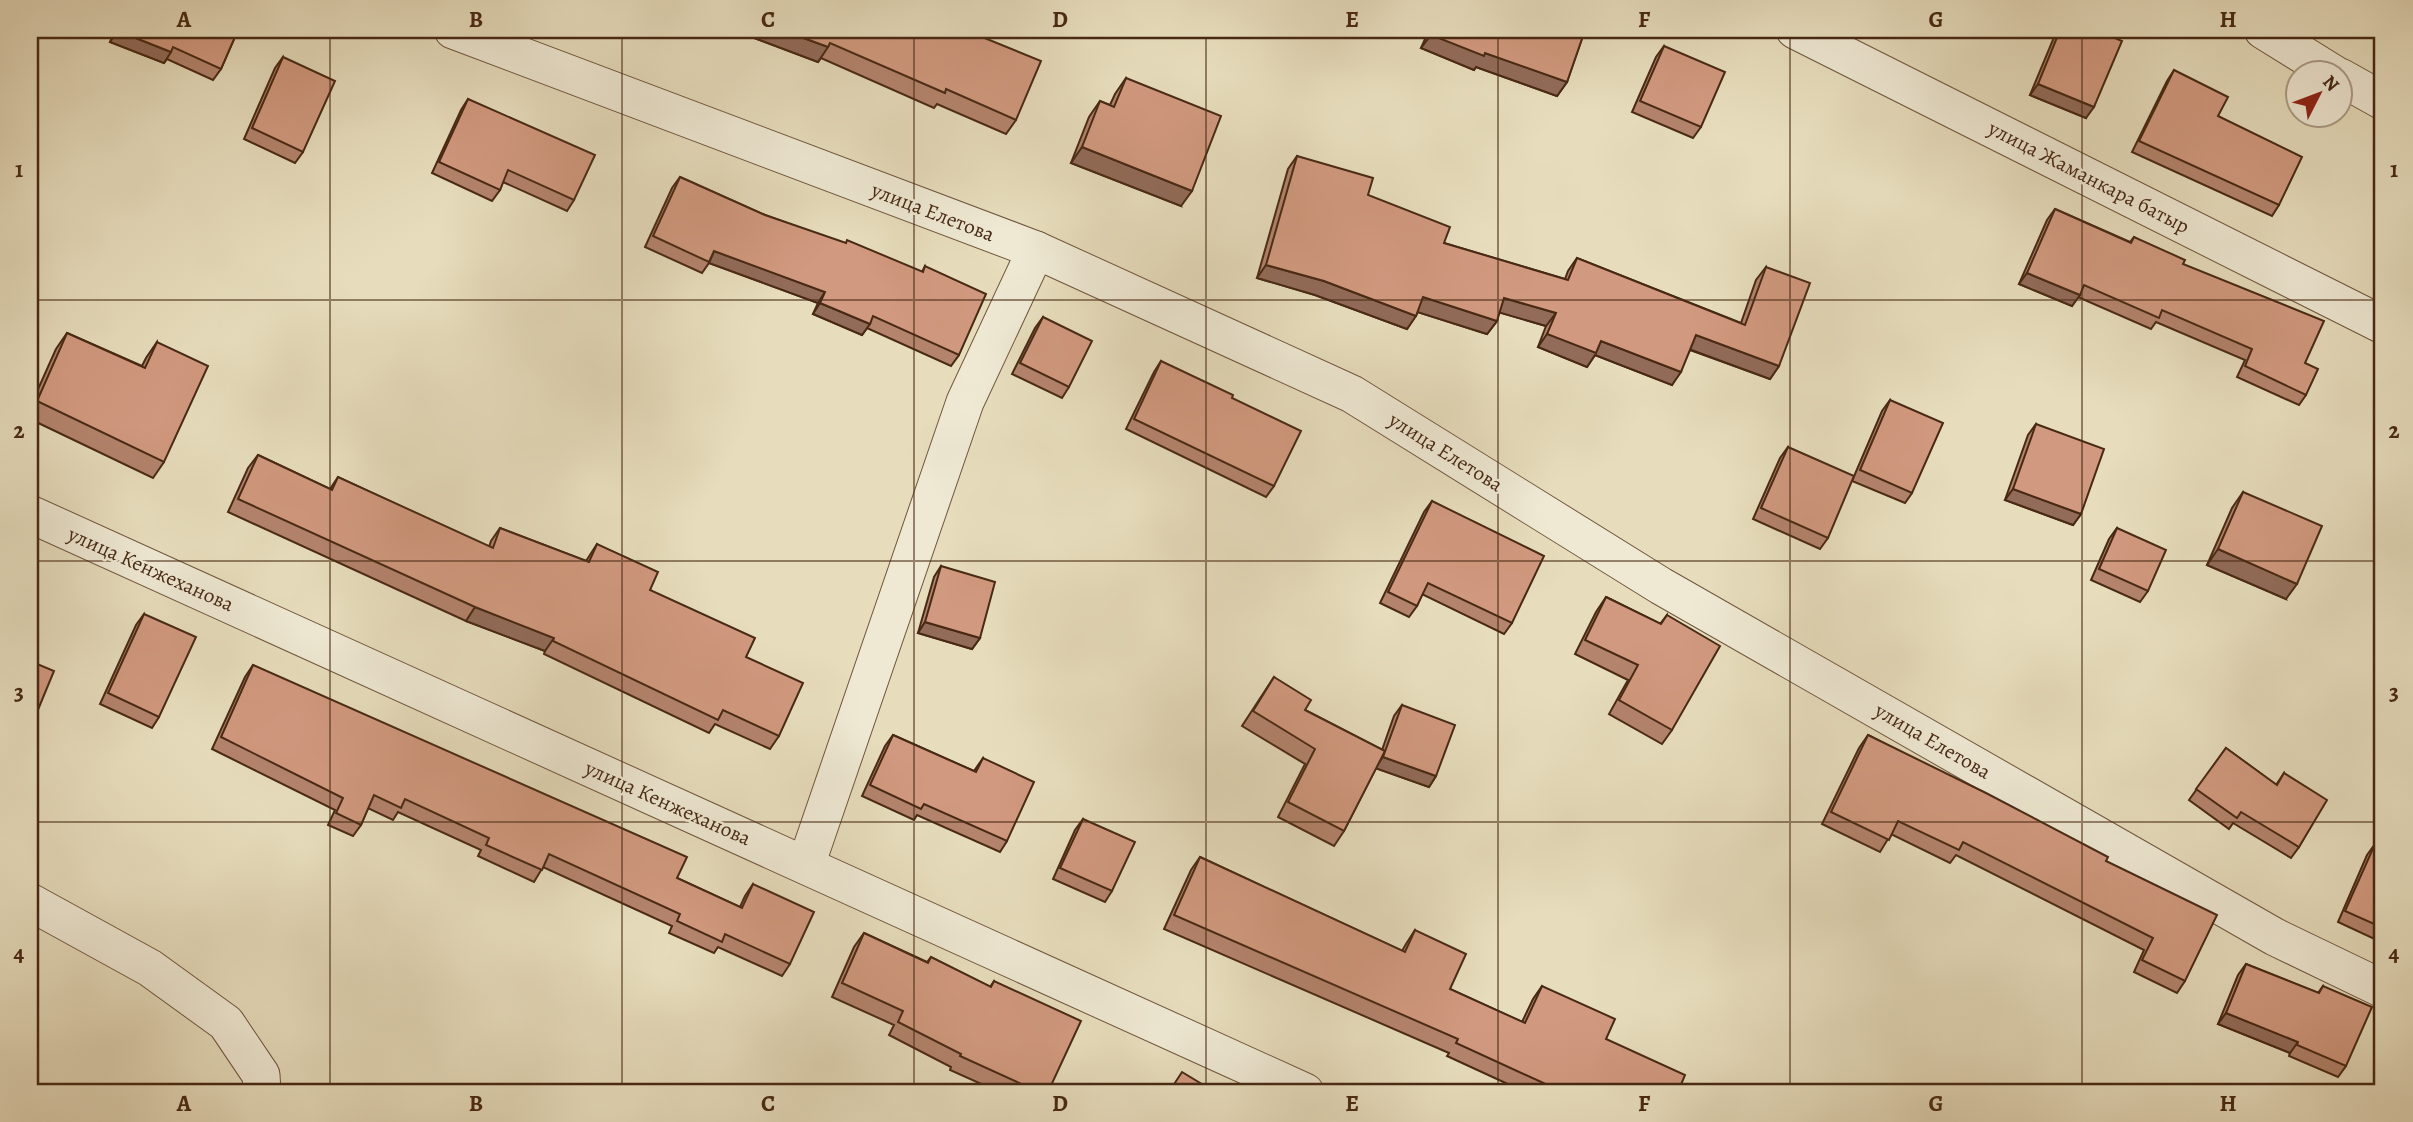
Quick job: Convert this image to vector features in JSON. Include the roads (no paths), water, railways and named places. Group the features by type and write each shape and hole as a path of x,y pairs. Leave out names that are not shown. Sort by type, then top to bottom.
{"street":[{"name":"улица Елетова","path":"453,30 1036,250 1352,394 1661,586 2276,937 2383,989"},
{"name":"улица Жаманкара батыр","path":"1795,30 2383,325"},
{"path":"2263,30 2311,60"},
{"path":"2354,85 2383,101"},
{"path":"806,865 965,402 1036,250"},
{"name":"улица Кенжеханова","path":"30,514 1305,1092"},
{"path":"30,902 150,968 226,1023 261,1075 262,1092"}]}
